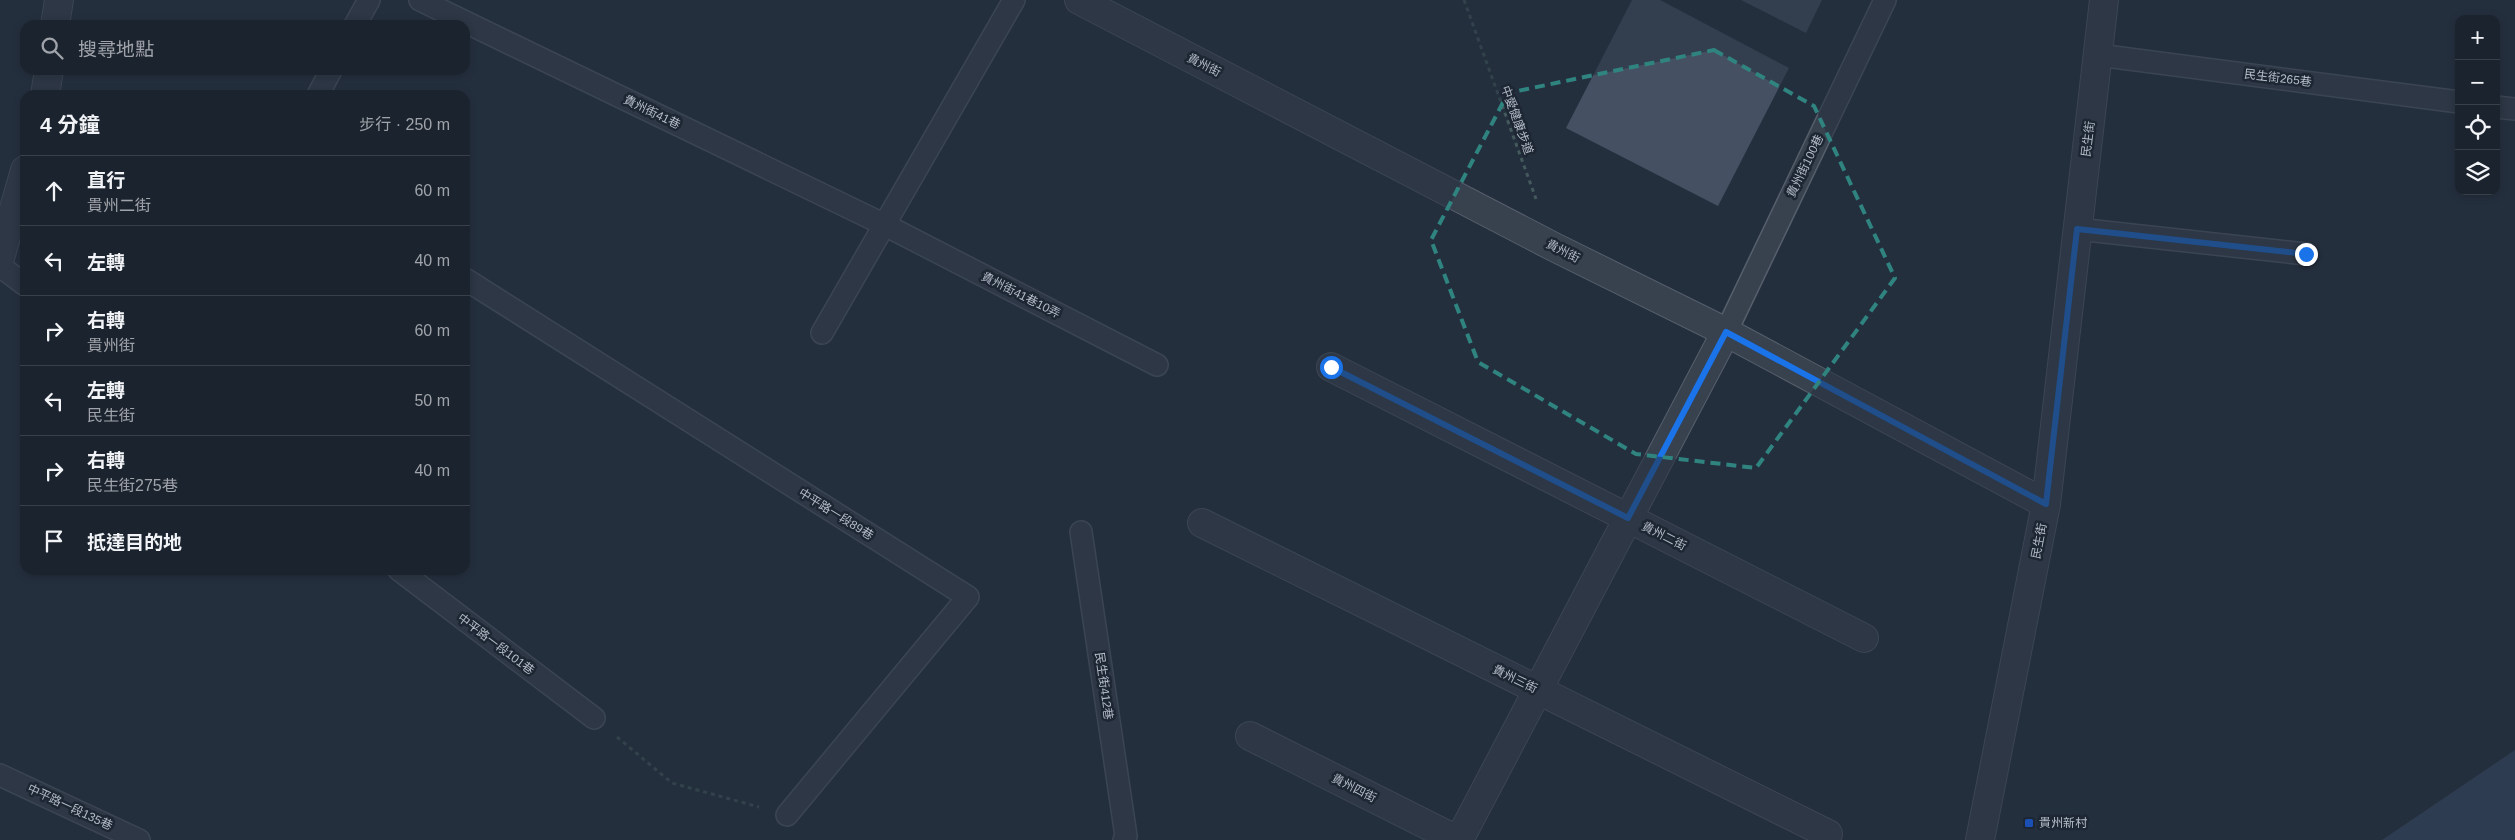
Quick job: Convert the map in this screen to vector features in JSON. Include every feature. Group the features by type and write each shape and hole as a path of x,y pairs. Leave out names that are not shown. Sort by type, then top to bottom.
{"street":[{"path":"56,20 59,0"},
{"name":"貴州街","path":"1079,0 1554,247 1726,332 2046,504"},
{"name":"民生街","path":"1980,840 2046,504 2104,0"},
{"path":"46,90 48,75"},
{"path":"0,258 20,188"},
{"path":"1458,840 1726,332"},
{"name":"貴州二街","path":"1331,367 1864,638"},
{"name":"貴州三街","path":"1202,522 1828,834"},
{"name":"貴州四街","path":"1250,736 1458,840"}],"lane":[{"path":"358,20 368,0"},
{"name":"貴州街41巷","path":"420,0 461,20"},
{"path":"822,333 1014,0"},
{"name":"貴州街100巷","path":"1726,332 1885,0"},
{"name":"貴州街41巷","path":"470,24 885,225"},
{"name":"民生街265巷","path":"2098,55 2455,101"},
{"path":"321,90 328,75"},
{"path":"2500,107 2515,109"},
{"name":"貴州街41巷10弄","path":"885,225 1158,365"},
{"path":"2077,229 2306,254"},
{"path":"0,266 20,281"},
{"name":"中平路一段89巷","path":"470,282 968,597 787,816"},
{"name":"民生街412巷","path":"1081,532 1126,836 1124,840"},
{"name":"中平路一段101巷","path":"406,575 594,718"},
{"name":"中平路一段135巷","path":"0,775 139,840"}],"path":[{"name":"中愛健康步道","path":"1464,0 1554,247"},
{"path":"594,718 672,783 787,816"}],"highlighted area":[{"path":"1714,50 1814,106 1895,278 1756,468 1636,454 1478,362 1431,240 1508,93"}],"water":[{"path":"2515,750 2515,840 2382,840"}],"building":[{"path":"1632,0 1660,0 1789,68 1718,206 1566,128"},
{"path":"1741,0 1822,0 1806,33"}],"place":[{"name":"貴州新村","path":"2029,823"}],"route":[{"path":"1331,367 1628,518 1726,332 2046,504 2077,229 2306,254"}]}
